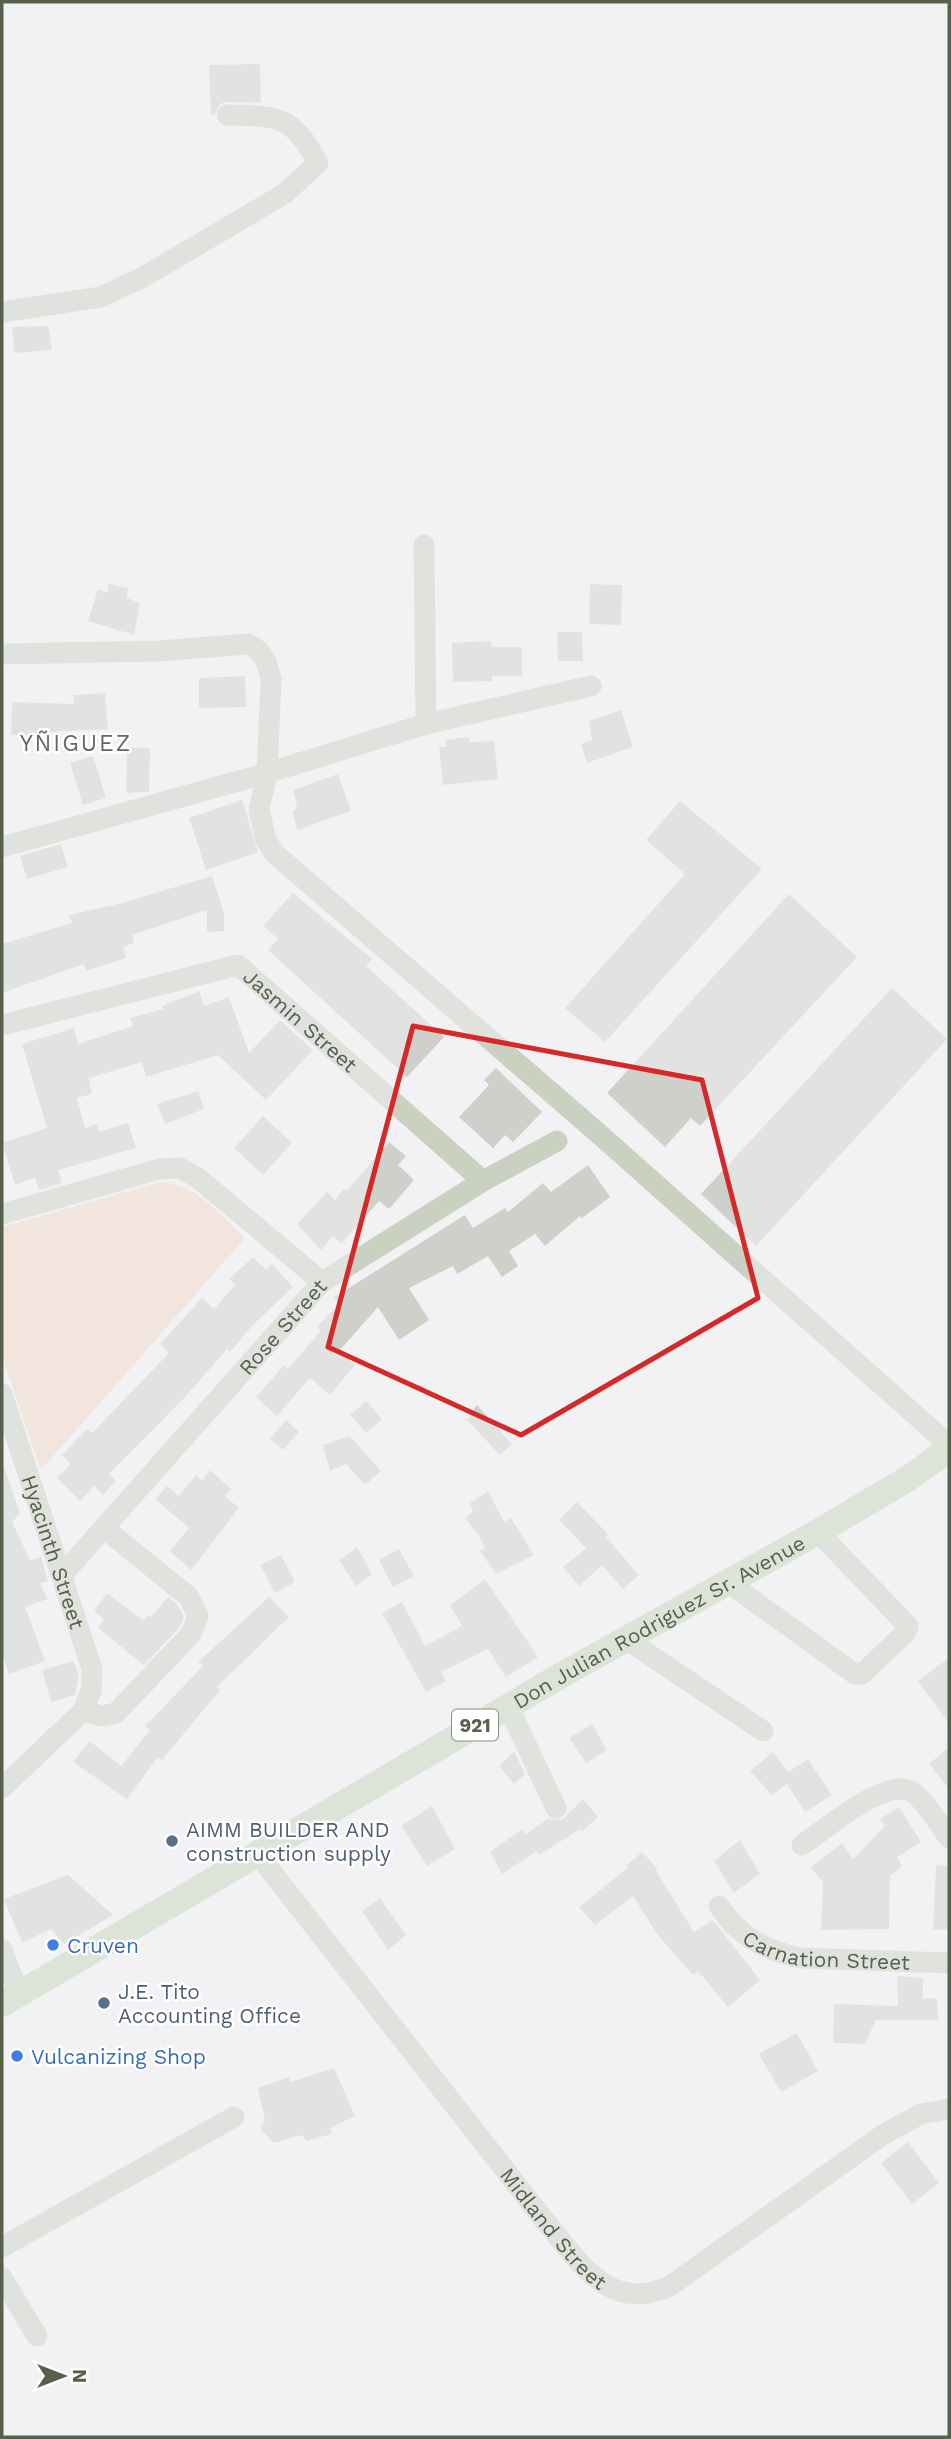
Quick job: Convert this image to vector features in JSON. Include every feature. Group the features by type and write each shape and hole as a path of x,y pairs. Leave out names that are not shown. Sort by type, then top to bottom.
{"main road":[{"name":"Don Julian Rodriguez Sr. Avenue","path":"10,1999 508,1706 818,1532 909,1478 949,1447"}],"street":[{"path":"2,312 101,297 145,276 284,194 318,163 304,138 276,116 227,115"},
{"path":"424,545 426,724"},
{"path":"2,654 159,651 248,644 258,648 269,666 271,680 267,773 260,810 266,839 274,853 598,1133 949,1447"},
{"path":"2,847 267,773 426,724 591,686"},
{"name":"Jasmin Street","path":"2,1026 238,965 484,1181"},
{"name":"Rose Street","path":"62,1575 322,1282 484,1181 557,1141"},
{"path":"2,1214 159,1169 180,1168 198,1178 322,1282"},
{"name":"Hyacinth Street","path":"2,1394 92,1669 91,1691 83,1711"},
{"path":"2,1788 83,1711 102,1716 116,1713 191,1634 198,1616 189,1597 104,1528"},
{"path":"729,1583 855,1674 862,1674 906,1632 908,1626 818,1532"},
{"path":"626,1639 763,1731"},
{"path":"508,1706 556,1808"},
{"path":"802,1845 878,1794 896,1787 915,1794 949,1838"},
{"name":"Midland Street","path":"256,1852 545,2221 587,2270 606,2287 626,2295 655,2293 670,2286 884,2134 921,2114 949,2109"},
{"name":"Carnation Street","path":"719,1906 740,1932 776,1953 800,1958 949,1963"},
{"path":"2,1950 10,1999"},
{"path":"2,2247 234,2117"},
{"path":"2,2278 37,2336"}],"highlighted area":[{"path":"413,1026 702,1080 758,1298 521,1435 328,1347"}],"shaded area":[{"path":"161,1182 174,1184 197,1195 245,1238 41,1470 2,1357 2,1227"}],"building":[{"path":"260,64 261,103 227,102 220,104 214,115 211,115 209,65"},
{"path":"48,326 52,350 14,353 12,327"},
{"path":"108,584 128,588 127,598 140,603 134,635 88,621 98,589 108,593"},
{"path":"590,584 622,585 621,625 589,624"},
{"path":"557,632 582,632 583,661 558,661"},
{"path":"491,641 491,647 522,647 522,676 492,676 492,681 453,682 452,643"},
{"path":"245,676 246,707 199,708 199,678"},
{"path":"105,693 108,729 51,732 51,736 11,735 12,702 74,704 73,695"},
{"path":"621,710 633,747 587,763 581,744 592,740 589,721"},
{"path":"469,737 470,742 494,741 498,779 443,785 439,747 446,747 446,740"},
{"path":"127,747 150,748 149,792 126,793"},
{"path":"93,756 106,798 83,805 70,763"},
{"path":"338,774 351,811 297,830 293,812 297,807 293,790"},
{"path":"242,800 258,852 206,870 189,818"},
{"path":"680,801 762,869 605,1042 565,1008 685,874 646,840"},
{"path":"61,844 68,867 27,879 20,856"},
{"path":"212,876 224,913 224,931 207,932 207,910 132,935 134,943 123,947 126,958 86,971 84,964 2,993 2,944 72,923 69,915 122,903"},
{"path":"293,893 372,959 366,966 444,1037 407,1077 268,950 278,939 263,926"},
{"path":"789,894 857,957 700,1126 691,1118 665,1147 607,1093"},
{"path":"892,988 947,1039 756,1246 701,1194"},
{"path":"199,991 204,1006 229,997 249,1053 280,1020 313,1050 266,1100 218,1055 146,1077 142,1062 89,1078 92,1094 77,1098 85,1128 97,1124 99,1132 128,1123 136,1148 58,1170 62,1183 39,1190 35,1177 15,1185 2,1143 47,1128 22,1044 74,1028 78,1044 133,1026 130,1018 163,1009 162,1006"},
{"path":"496,1068 542,1112 513,1142 505,1135 493,1148 459,1117 489,1085 484,1080"},
{"path":"198,1091 204,1109 165,1124 157,1104"},
{"path":"263,1116 292,1143 263,1175 234,1148"},
{"path":"389,1142 406,1156 398,1165 414,1180 389,1209 379,1201 341,1244 333,1236 321,1250 297,1224 327,1192 335,1200 344,1189 347,1191"},
{"path":"588,1165 610,1197 582,1218 580,1216 545,1246 535,1234 509,1251 518,1266 502,1277 488,1256 457,1274 453,1266 409,1288 429,1320 399,1340 378,1307 339,1351 355,1365 330,1395 310,1378 277,1416 256,1397 284,1365 288,1369 321,1331 317,1327 339,1304 333,1298 465,1215 473,1228 505,1208 508,1212 543,1183 551,1192"},
{"path":"253,1257 266,1270 272,1264 293,1287 253,1325 230,1352 227,1349 186,1396 109,1474 116,1481 103,1495 94,1486 80,1501 57,1478 71,1464 62,1455 87,1429 92,1433 169,1353 160,1344 202,1298 214,1309 235,1285 229,1279"},
{"path":"366,1401 382,1419 366,1433 350,1415"},
{"path":"477,1405 512,1444 500,1455 467,1420"},
{"path":"286,1420 299,1432 283,1450 270,1439"},
{"path":"350,1436 381,1471 365,1485 346,1464 330,1471 323,1445"},
{"path":"2,1468 5,1468 20,1514 12,1522 30,1560 41,1557 48,1581 40,1583 47,1599 25,1607 45,1661 9,1674 2,1653"},
{"path":"210,1470 231,1489 225,1496 239,1508 191,1570 170,1551 189,1528 155,1499 167,1486 179,1496 196,1475 202,1480"},
{"path":"488,1491 504,1522 511,1518 534,1555 496,1574 480,1551 485,1548 479,1535 465,1518 473,1511 470,1503"},
{"path":"577,1502 608,1534 606,1537 639,1575 623,1589 602,1565 579,1586 563,1567 586,1548 559,1520"},
{"path":"357,1547 372,1574 356,1586 339,1560"},
{"path":"399,1549 414,1576 393,1587 379,1560"},
{"path":"281,1555 295,1582 275,1593 260,1565"},
{"path":"485,1579 538,1657 506,1677 488,1649 441,1672 446,1681 426,1692 382,1613 402,1602 425,1646 462,1626 450,1605"},
{"path":"107,1593 143,1620 148,1615 151,1617 168,1597 178,1605 184,1617 180,1627 144,1665 98,1628 104,1619 94,1611"},
{"path":"269,1597 289,1617 217,1687 220,1690 162,1760 158,1757 127,1799 73,1762 90,1741 121,1766 150,1730 145,1726 203,1666 198,1662"},
{"path":"949,1658 949,1724 918,1681"},
{"path":"74,1661 79,1677 75,1695 51,1702 42,1670"},
{"path":"592,1724 607,1750 586,1763 569,1738"},
{"path":"949,1747 949,1789 929,1764"},
{"path":"514,1751 525,1774 514,1784 499,1766"},
{"path":"773,1752 788,1772 808,1759 832,1795 805,1812 787,1784 772,1795 750,1771"},
{"path":"583,1799 598,1817 582,1831 580,1829 539,1855 537,1851 502,1874 490,1852 522,1829 525,1835 548,1819 562,1820"},
{"path":"432,1806 455,1849 427,1866 401,1826"},
{"path":"899,1807 921,1842 897,1857 902,1866 890,1876 889,1929 821,1930 823,1883 811,1867 842,1843 853,1859 885,1826 880,1819"},
{"path":"740,1840 760,1874 734,1893 714,1861"},
{"path":"642,1852 658,1869 656,1871 694,1932 713,1920 760,1980 728,2007 698,1971 693,1975 657,1934 633,1896 595,1925 579,1907 628,1868 626,1866"},
{"path":"936,1865 949,1866 949,1929 933,1930"},
{"path":"68,1875 113,1915 64,1944 51,1929 22,1943 4,1899"},
{"path":"380,1898 406,1935 388,1950 362,1911"},
{"path":"897,1976 923,1978 923,1999 937,1998 938,2020 876,2020 865,2044 833,2043 834,2004 898,2006"},
{"path":"797,2033 818,2071 781,2092 759,2054"},
{"path":"334,2068 355,2116 330,2128 332,2134 306,2141 302,2135 274,2143 260,2128 265,2121 258,2088 289,2077 291,2082"},
{"path":"908,2142 939,2183 912,2204 881,2163"}],"place":[{"name":"AIMM BUILDER AND construction supply","path":"172,1841"},
{"name":"Cruven","path":"53,1945"},
{"name":"J.E. Tito Accounting Office","path":"104,2003"},
{"name":"Vulcanizing Shop","path":"17,2056"}],"district":[{"name":"YÑIGUEZ","path":"76,743"}]}
